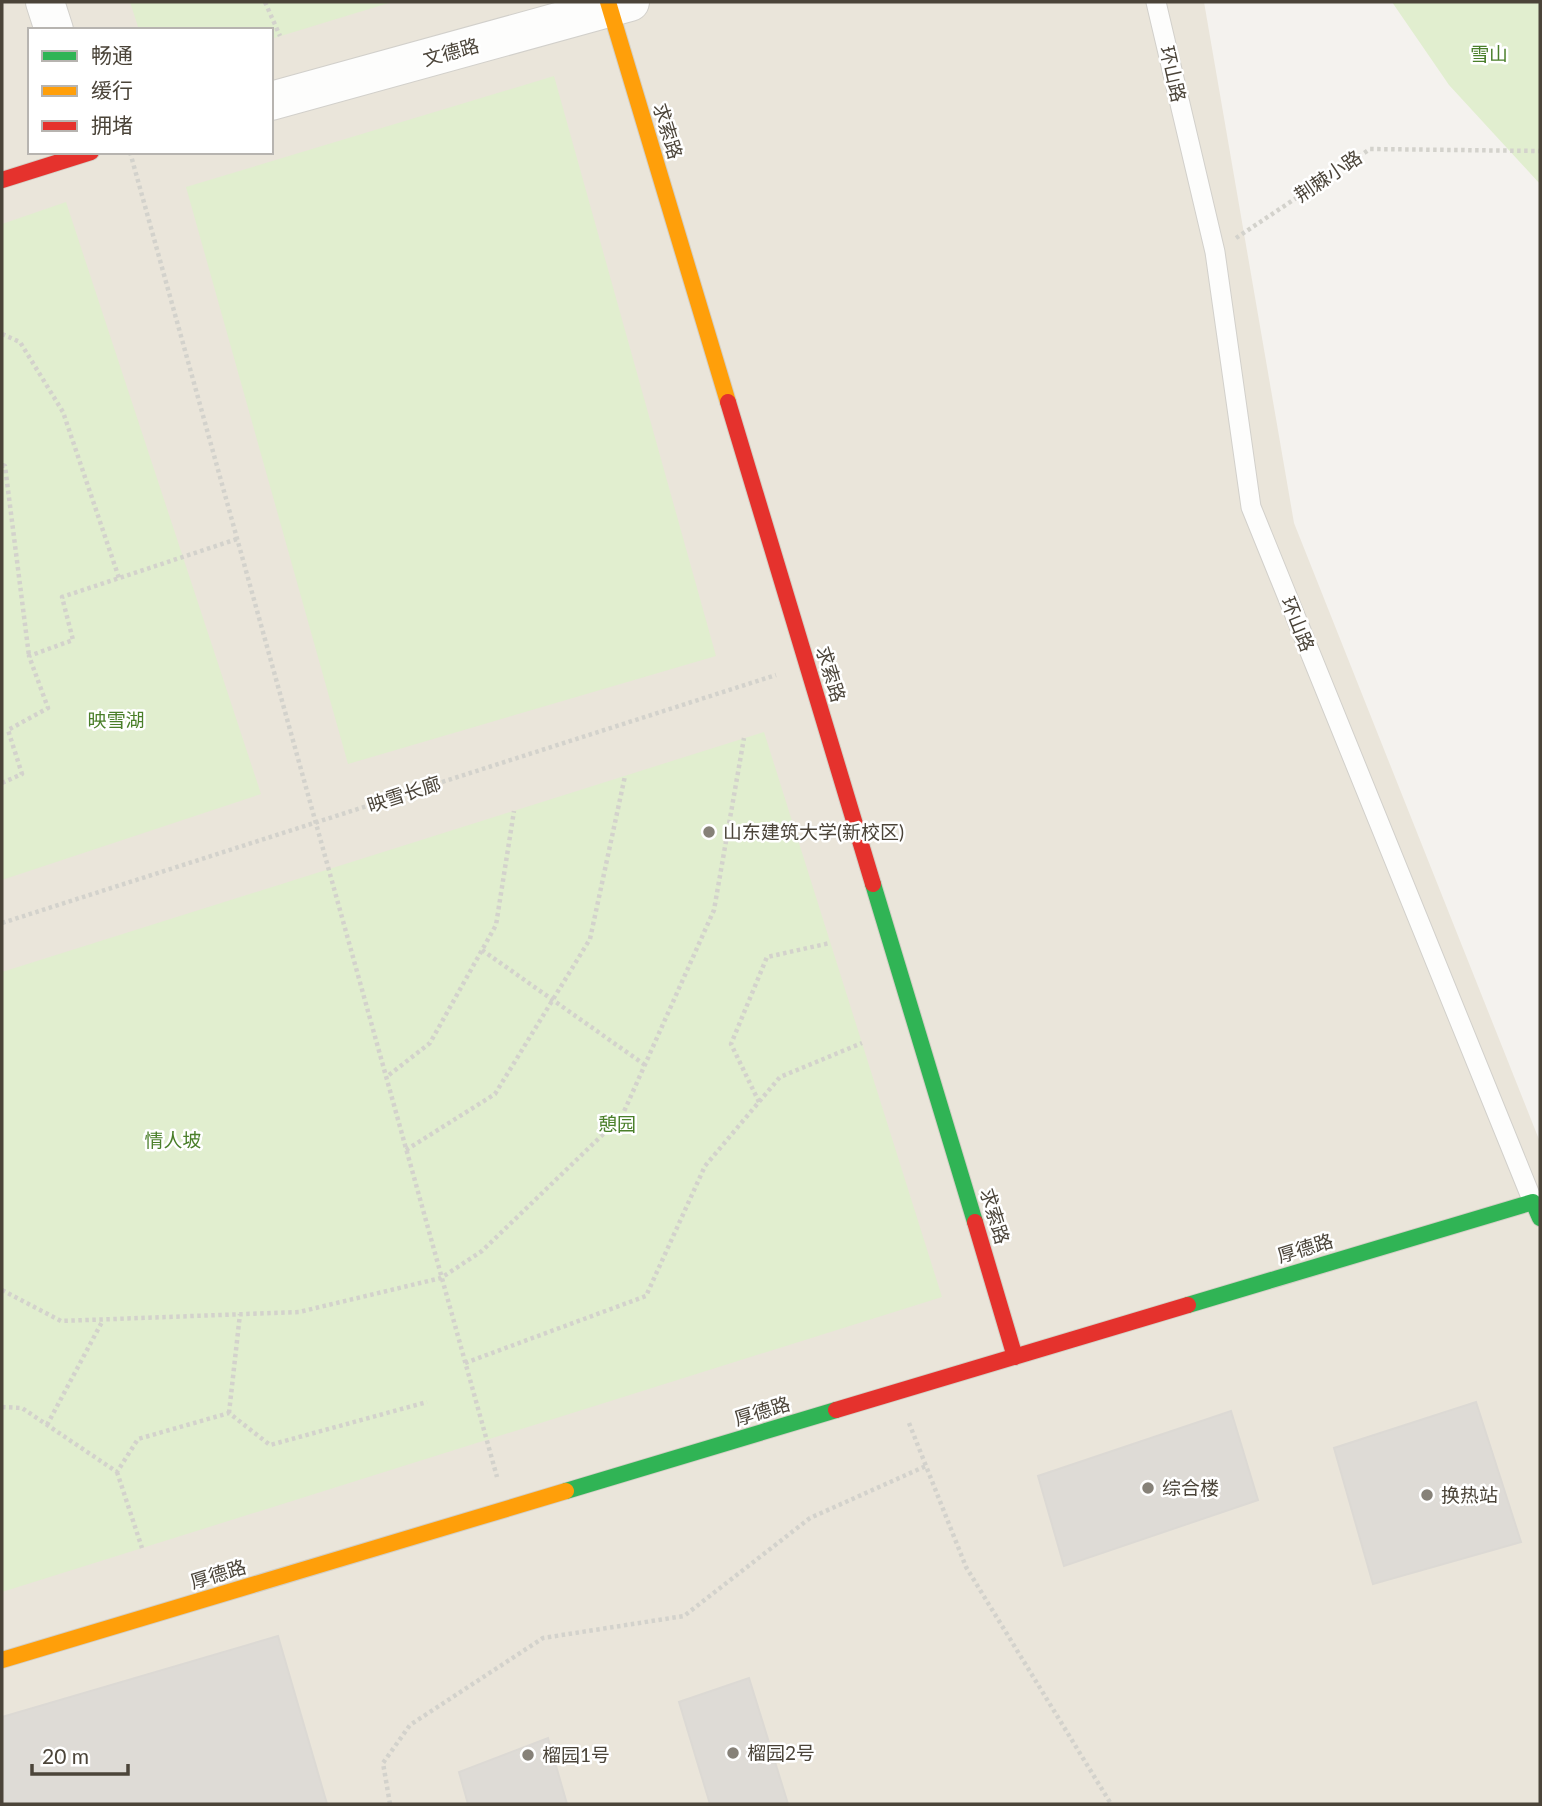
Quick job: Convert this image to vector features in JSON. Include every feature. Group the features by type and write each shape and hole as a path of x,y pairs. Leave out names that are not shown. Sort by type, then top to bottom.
{"street":[{"path":"45,2 53,28"},
{"name":"文德路","path":"273,101 616,4"},
{"name":"求索路","path":"616,4 807,665 1015,1357"},
{"path":"2,180 85,154"},
{"name":"厚德路","path":"2,1660 1015,1357 1537,1210"}],"lane":[{"name":"环山路","path":"1156,2 1215,252 1251,507 1537,1210"}],"path":[{"path":"265,2 280,36"},
{"name":"荆棘小路","path":"1215,252 1370,149 1540,151"},
{"path":"131,154 506,1510"},
{"path":"2,334 20,342 64,412 119,578"},
{"path":"2,465 5,466 29,656 48,708 2,733"},
{"path":"29,656 72,640 62,597 237,539"},
{"name":"映雪长廊","path":"2,923 807,665"},
{"path":"2,783 22,774 8,730"},
{"path":"2,1290 61,1321 299,1312 441,1278 482,1251 622,1116 714,910 744,738"},
{"path":"406,1150 495,1094 590,939 625,776"},
{"path":"389,1075 430,1043 496,925 514,810"},
{"path":"759,1102 731,1044 767,957 830,943"},
{"path":"482,950 645,1065"},
{"path":"465,1363 646,1296 705,1166 780,1077 862,1043"},
{"path":"229,1413 240,1314"},
{"path":"47,1425 104,1320"},
{"path":"898,1393 966,1567 1111,1804"},
{"path":"229,1413 270,1445 427,1402"},
{"path":"2,1407 22,1408 117,1472 142,1548"},
{"path":"117,1472 138,1439 229,1413"},
{"path":"390,1804 383,1763 410,1725 543,1638 684,1616 810,1518 926,1466"}],"shaded area":[{"name":"山东建筑大学(新校区)","path":"2,2 1204,2 1294,523 1540,1142 1540,1804 2,1804"}],"green space":[{"path":"130,2 392,2 273,38 273,28 138,28"},
{"name":"雪山","path":"1392,2 1540,2 1540,184 1449,85"},
{"path":"554,76 716,656 348,764 186,187"},
{"name":"映雪湖","path":"66,202 261,794 2,880 2,224"},
{"name":"憩园","path":"764,732 942,1297 2,1592 2,972"}],"building":[{"name":"换热站","path":"1476,1402 1521,1542 1373,1584 1334,1448"},
{"name":"综合楼","path":"1231,1411 1258,1500 1064,1566 1038,1476"},
{"path":"278,1636 327,1804 2,1804 2,1717"},
{"name":"榴园2号","path":"749,1678 788,1804 710,1804 679,1702"},
{"name":"榴园1号","path":"548,1738 567,1804 468,1804 459,1772"}],"traffic: fast":[{"path":"873,884 975,1222"},
{"path":"1188,1305 1533,1202 1540,1218"},
{"path":"566,1491 836,1410"}],"traffic: slow":[{"path":"608,2 728,402"},
{"path":"2,1660 566,1491"}],"traffic: jam":[{"path":"2,180 85,154"},
{"path":"728,402 873,884"},
{"path":"975,1222 1015,1357"},
{"path":"836,1410 1188,1305"}],"place":[{"name":"山东建筑大学(新校区)","path":"709,832"},
{"name":"综合楼","path":"1148,1488"},
{"name":"换热站","path":"1427,1495"},
{"name":"榴园2号","path":"733,1753"},
{"name":"榴园1号","path":"528,1755"}],"park label":[{"name":"情人坡","path":"173,1140"}]}
